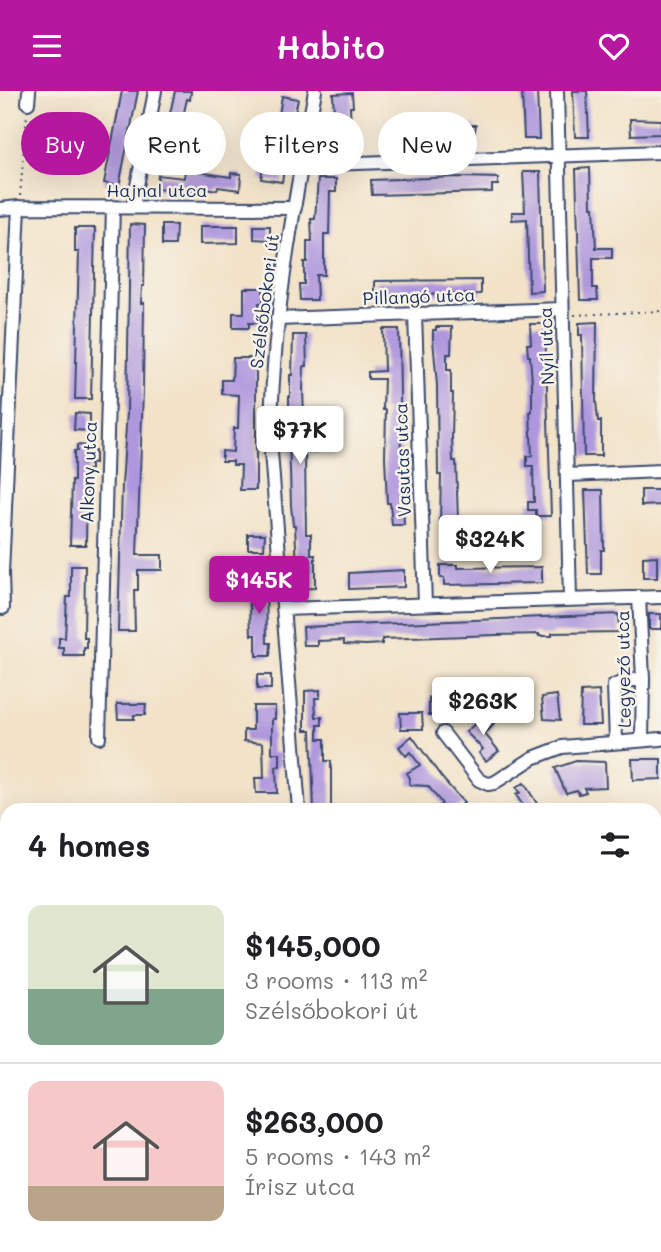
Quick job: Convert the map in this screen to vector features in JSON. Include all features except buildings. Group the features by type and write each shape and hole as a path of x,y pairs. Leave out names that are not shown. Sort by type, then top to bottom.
{"street":[{"path":"134,207 155,91"},
{"name":"Szélsőbokori út","path":"311,112 315,91"},
{"name":"Nyíl utca","path":"556,91 570,600"},
{"path":"364,163 661,152"},
{"name":"Szélsőbokori út","path":"298,803 271,451 271,408 277,319 300,175"},
{"path":"3,608 1,573 19,207"},
{"name":"Alkony utca","path":"99,737 113,207"},
{"name":"Hajnal utca","path":"0,209 295,208"},
{"name":"Pillangó utca","path":"277,319 562,309"},
{"name":"Vasutas utca","path":"415,314 425,604"},
{"path":"568,475 661,471"},
{"name":"Legyező utca","path":"639,597 643,679 642,740"},
{"name":"Legyező utca","path":"283,609 661,597"},
{"path":"616,741 614,686 625,681 643,679"},
{"path":"443,733 479,780 488,784 546,751 616,741 661,739"}],"path":[{"path":"19,207 29,97"},
{"path":"562,309 566,315 661,311"}]}
